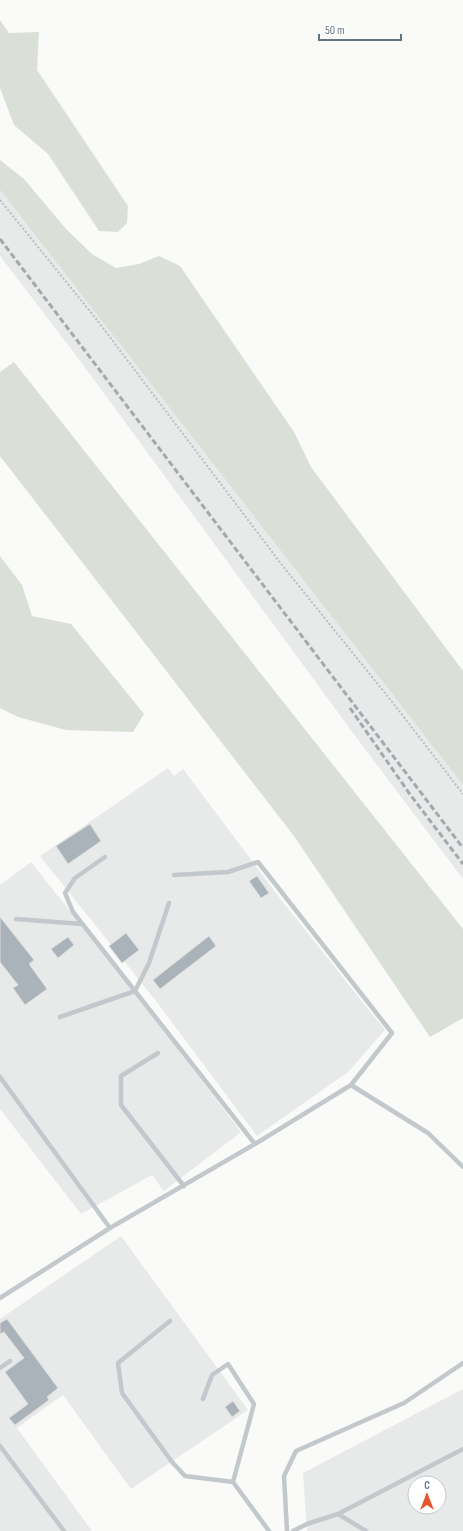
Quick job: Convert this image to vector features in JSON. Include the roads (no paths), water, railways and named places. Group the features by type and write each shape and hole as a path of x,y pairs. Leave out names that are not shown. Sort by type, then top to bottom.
{"lane":[{"path":"105,857 75,878 65,893 73,912 255,1144"},
{"path":"0,1298 110,1228 255,1144 351,1084 392,1033 258,862 228,872 174,875"},
{"path":"60,1017 135,991 149,963 169,903"},
{"path":"16,919 82,924"},
{"path":"158,1052 122,1076 121,1105 184,1186"},
{"path":"0,1077 110,1228"},
{"path":"351,1084 428,1133 463,1167"},
{"path":"170,1321 118,1363 122,1393 172,1462 185,1476 233,1482 269,1531"},
{"path":"0,1368 10,1360"},
{"path":"287,1531 284,1476 296,1451 404,1403 463,1362"},
{"path":"204,1399 212,1375 228,1364 254,1404 233,1482"},
{"path":"0,1446 64,1531"},
{"path":"293,1531 307,1524 338,1514 463,1449"},
{"path":"338,1514 366,1531"}],"railway":[{"path":"0,239 463,848"},
{"path":"350,708 409,793 463,864"}]}
